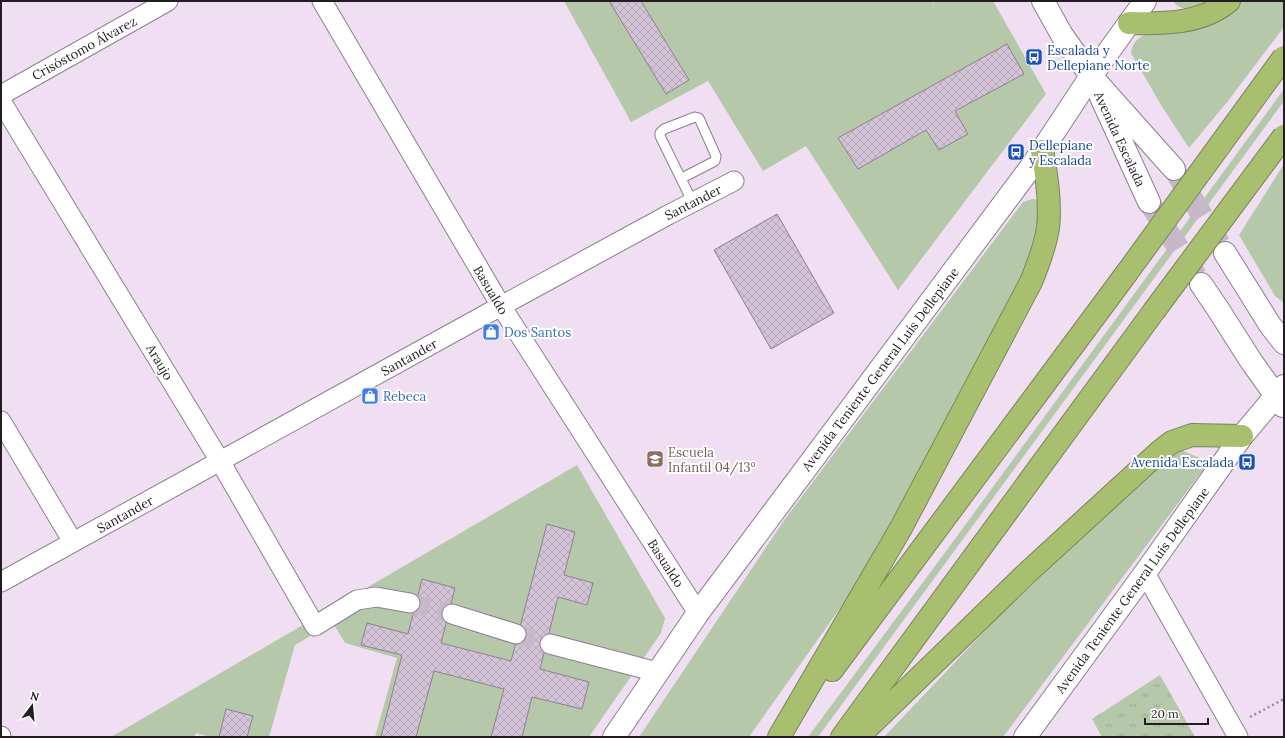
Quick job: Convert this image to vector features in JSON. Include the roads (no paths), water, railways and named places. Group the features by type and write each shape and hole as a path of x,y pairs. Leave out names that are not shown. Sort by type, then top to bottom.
{"highway":[{"path":"1129,24 1162,24 1181,21 1222,7 1229,1"},
{"path":"781,737 1126,274 1284,57"},
{"path":"842,737 1284,136"},
{"path":"781,737 901,528 1031,282 1041,256 1048,230 1048,185 1042,150"},
{"path":"858,737 1028,572 1158,452 1172,442 1192,435 1242,436"}],"street":[{"name":"Crisóstomo Álvarez","path":"1,95 168,1"},
{"name":"Basualdo","path":"322,1 501,306 698,612"},
{"name":"Avenida Escalada","path":"1043,1 1062,35 1091,76 1174,169"},
{"name":"Avenida Teniente General Luís Dellepiane","path":"614,737 698,612 943,286 1042,150 1091,76 1145,1"},
{"name":"Avenida Escalada","path":"1091,76 1149,202"},
{"name":"Araujo","path":"1,101 220,461 315,626 357,600 376,598 410,603"},
{"name":"Santander","path":"1,582 501,306 668,215 734,181"},
{"path":"1226,253 1270,325 1284,343"},
{"path":"1201,284 1251,361 1281,396"},
{"name":"Avenida Teniente General Luís Dellepiane","path":"1025,737 1145,573 1242,436 1281,396"},
{"path":"1,421 73,542"},
{"path":"1145,573 1235,731"},
{"path":"452,614 516,634"},
{"path":"550,644 657,672"}],"lane":[{"path":"682,178 716,161 716,156 699,118 694,116 664,128 660,133 660,136 693,203"}],"tunnel":[{"path":"1174,169 1225,253"},
{"path":"1149,202 1198,279"},
{"path":"410,603 452,614"},
{"path":"516,634 550,644"}],"place":[{"name":"Escalada y Dellepiane Norte","path":"1034,57"},
{"name":"Dellepiane y Escalada","path":"1016,152"},
{"name":"Dos Santos","path":"491,332"},
{"name":"Rebeca","path":"370,396"},
{"name":"Escuela Infantil 04/13°","path":"655,459"},
{"name":"Avenida Escalada","path":"1247,462"}]}
